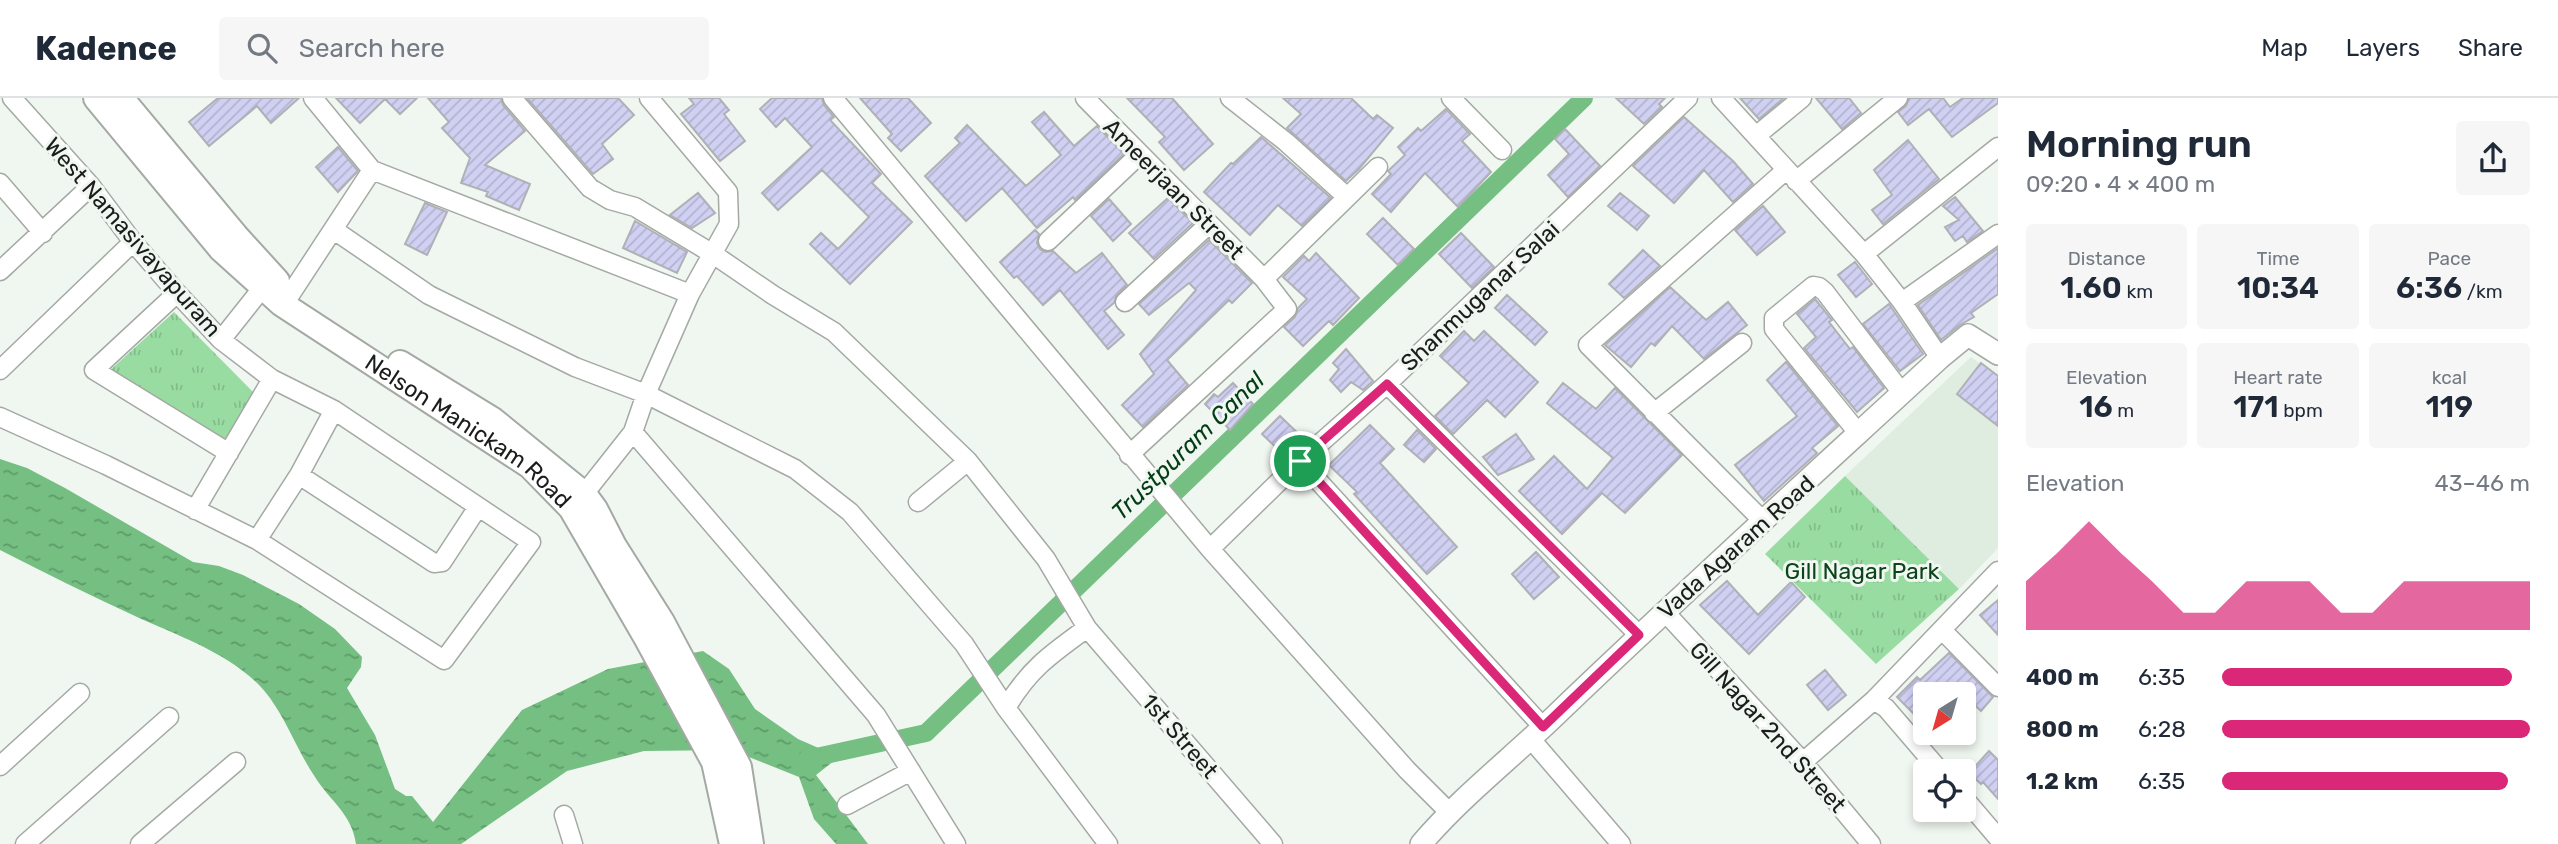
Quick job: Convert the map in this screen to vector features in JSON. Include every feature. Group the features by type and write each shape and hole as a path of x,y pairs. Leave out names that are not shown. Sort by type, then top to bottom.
{"main road":[{"name":"Nelson Manickam Road","path":"96,98 221,249 282,304 530,466 579,519 597,555 655,631 739,767 751,844"},
{"name":"Nelson Manickam Road","path":"121,98 236,236 290,295 493,420 584,494 614,546 714,762 732,844"}],"street":[{"name":"West Namasivayapuram","path":"12,98 91,186 133,242 177,293 221,340 272,379 334,410 531,542 444,660 257,540"},
{"path":"313,98 372,170 690,294"},
{"name":"1st Street","path":"512,98 590,188 610,200 635,207 834,332 968,461 1046,559 1087,628 1273,844"},
{"path":"584,494 633,432 646,394 690,294 729,224 728,192 649,98"},
{"path":"833,98 1210,549 1407,770 1449,812"},
{"name":"Ameerjaan Street","path":"1085,98 1264,279 1287,309 1129,455"},
{"path":"1230,98 1286,142 1347,197"},
{"path":"1451,98 1502,150"},
{"name":"Shanmuganar Salai","path":"1210,549 1300,461 1387,384 1688,98"},
{"path":"1721,98 1864,254 1902,302 1940,358"},
{"path":"1756,136 1802,98"},
{"path":"1764,523 1588,345 1791,176 1898,98"},
{"path":"1864,254 1998,147"},
{"path":"1048,241 1139,155"},
{"path":"1264,279 1378,167"},
{"path":"290,295 372,170"},
{"path":"0,183 43,233"},
{"path":"0,271 91,186"},
{"path":"1125,302 1209,224"},
{"path":"334,230 429,295 575,368 646,394 806,477 850,512 964,644 1006,708 1108,844"},
{"path":"1902,302 1998,234"},
{"path":"0,370 133,242"},
{"path":"1859,434 1774,329 1774,317 1813,286 1819,287 1902,393"},
{"path":"221,340 263,287"},
{"path":"177,293 94,370 229,453"},
{"name":"Vada Agaram Road","path":"1421,844 1449,812 1940,358 1968,335 1998,354"},
{"path":"1654,412 1742,344"},
{"path":"195,510 272,379"},
{"path":"1387,384 1639,635"},
{"path":"0,417 106,465 257,540 299,475 334,410"},
{"path":"633,432 876,715 956,844"},
{"path":"918,502 968,461"},
{"path":"1300,461 1537,733 1621,844"},
{"path":"299,475 433,564 442,562 478,507"},
{"path":"1803,762 1874,700 1998,571"},
{"name":"Gill Nagar 2nd Street","path":"1664,611 1803,762 1871,844"},
{"path":"1006,708 1043,659 1087,628"},
{"path":"1942,630 1998,687"},
{"path":"0,766 80,693"},
{"path":"1874,700 1886,708 1930,759"},
{"path":"25,844 169,717"},
{"path":"140,844 236,762"},
{"path":"847,805 911,771"},
{"path":"1976,812 1998,838"},
{"path":"564,815 573,844"}],"shaded area":[{"path":"1971,357 1998,378 1998,548 1959,589 1845,476"}],"green space":[{"path":"174,312 255,394 221,447 107,373"},
{"name":"Gill Nagar Park","path":"1845,476 1959,589 1876,664 1765,554"}],"water":[{"path":"0,459 27,468 65,488 193,562 219,566 243,575 299,604 335,629 362,657 361,667 347,688 375,735 395,789 406,796 412,796 433,822 522,710 608,669 703,651 729,669 755,709 798,739 839,757 816,775 868,844 836,844 814,819 799,777 731,750 644,751 567,771 461,844 356,844 350,824 308,766 276,706 247,674 201,645 0,550"}],"building":[{"path":"218,98 299,98 271,123 257,106 209,146 189,122"},
{"path":"336,98 417,98 400,114 385,99 360,123"},
{"path":"428,98 501,98 503,105 525,131 485,165 530,184 519,210 486,196 488,192 461,183 470,158 442,128 449,122"},
{"path":"527,98 618,98 634,115 602,144 613,159 593,174"},
{"path":"689,98 719,98 729,110 724,114 745,141 720,161 681,114 694,104"},
{"path":"772,98 822,98 834,117 830,120 881,174 872,183 912,222 850,284 810,244 821,233 838,249 869,217 822,170 778,210 762,193 812,147 785,118 776,127 760,109"},
{"path":"860,98 908,98 931,123 901,151 888,138 892,134"},
{"path":"1127,98 1172,98 1213,144 1184,170 1159,142 1165,137"},
{"path":"1283,98 1351,98 1373,119 1377,115 1393,128 1346,181 1287,128 1301,114"},
{"path":"1616,98 1665,98 1659,104 1662,107 1644,124"},
{"path":"1740,98 1784,98 1759,119"},
{"path":"1816,98 1849,98 1861,113 1842,129"},
{"path":"1909,98 1943,98 1950,107 1963,98 1998,98 1998,103 1952,137 1929,109 1908,125 1898,112 1906,106"},
{"path":"1446,109 1470,134 1462,141 1491,172 1458,207 1425,173 1391,212 1372,194 1391,174 1388,171 1405,155 1398,147 1418,128 1421,131"},
{"path":"1044,112 1074,146 1097,126 1124,154 1075,200 1073,197 1037,228 1002,188 966,221 925,176 960,143 955,138 967,125 1026,186 1061,155 1032,122"},
{"path":"1684,117 1733,161 1753,184 1733,202 1704,170 1674,203 1633,166"},
{"path":"1565,129 1600,166 1568,197 1548,175 1569,154 1555,139"},
{"path":"1261,137 1331,198 1302,226 1278,205 1250,235 1204,192 1231,163"},
{"path":"1908,140 1939,179 1883,224 1872,210 1892,195 1874,170"},
{"path":"338,147 358,171 338,192 316,167"},
{"path":"698,193 715,213 692,228 670,215"},
{"path":"1620,193 1649,216 1637,230 1608,206"},
{"path":"1955,197 1983,231 1967,242 1963,236 1955,241 1945,227 1959,220 1943,206"},
{"path":"1168,198 1193,223 1154,259 1129,233"},
{"path":"1109,199 1131,224 1113,241 1091,216"},
{"path":"425,203 447,212 427,255 405,244"},
{"path":"1763,206 1785,232 1757,255 1735,230"},
{"path":"1383,218 1414,249 1398,265 1367,234"},
{"path":"635,221 687,252 677,273 623,248"},
{"path":"1035,230 1039,234 1037,243 1040,249 1045,252 1053,251 1076,273 1102,253 1127,285 1117,294 1114,303 1104,311 1124,335 1108,349 1060,290 1043,305 1017,276 1014,278 1000,262"},
{"path":"1461,233 1494,267 1472,288 1439,254"},
{"path":"1209,240 1252,283 1232,303 1229,300 1167,360 1188,385 1143,427 1122,405 1154,374 1140,354 1196,290 1189,283 1149,315 1139,304"},
{"path":"1998,248 1998,294 1971,313 1974,317 1941,340 1918,305"},
{"path":"1643,250 1660,266 1624,298 1609,284"},
{"path":"1316,253 1359,298 1333,325 1329,321 1303,346 1284,327 1295,317 1298,308 1307,299 1283,277 1304,256 1309,261"},
{"path":"1855,262 1872,284 1856,297 1838,275"},
{"path":"1670,287 1706,320 1728,302 1747,325 1704,359 1672,326 1655,346 1651,343 1631,367 1605,345"},
{"path":"1507,295 1547,332 1535,345 1495,308"},
{"path":"1815,299 1832,320 1829,322 1850,349 1853,347 1884,388 1857,412 1804,348 1816,337 1797,314"},
{"path":"1889,304 1923,354 1900,371 1863,324"},
{"path":"1464,331 1474,341 1484,331 1538,382 1505,417 1487,400 1453,434 1435,416 1469,383 1440,356"},
{"path":"1346,349 1373,381 1363,390 1351,382 1341,392 1330,380 1339,369 1333,363"},
{"path":"1786,362 1838,426 1812,448 1817,453 1764,501 1735,465 1797,416 1767,380"},
{"path":"1981,363 1998,376 1998,426 1957,394"},
{"path":"1233,383 1253,404 1230,430 1205,404 1214,394 1218,397"},
{"path":"1563,383 1596,409 1615,388 1682,455 1625,513 1602,493 1562,534 1519,491 1554,456 1587,489 1613,458 1547,403"},
{"path":"1280,416 1306,441 1287,458 1262,434"},
{"path":"1370,425 1394,449 1380,463 1457,547 1427,574 1354,494 1357,492 1329,465"},
{"path":"1417,430 1436,449 1424,462 1404,445"},
{"path":"1516,434 1534,459 1498,475 1483,457"},
{"path":"1536,552 1559,577 1534,599 1512,574"},
{"path":"1727,581 1758,615 1791,582 1805,597 1749,654 1700,605"},
{"path":"1998,600 1998,635 1980,615"},
{"path":"1949,653 1993,697 1981,711 1976,706 1976,682 1913,682 1913,713 1897,697 1917,677 1920,680"},
{"path":"1825,670 1846,695 1828,710 1807,685"},
{"path":"1989,751 1998,760 1998,799 1983,782 1981,784 1976,779 1976,765"}],"waterway":[{"name":"Trustpuram Canal","path":"807,759 926,733 1584,98"}],"route":[{"path":"1387,384 1639,635 1543,727 1300,461 1387,384"}]}
